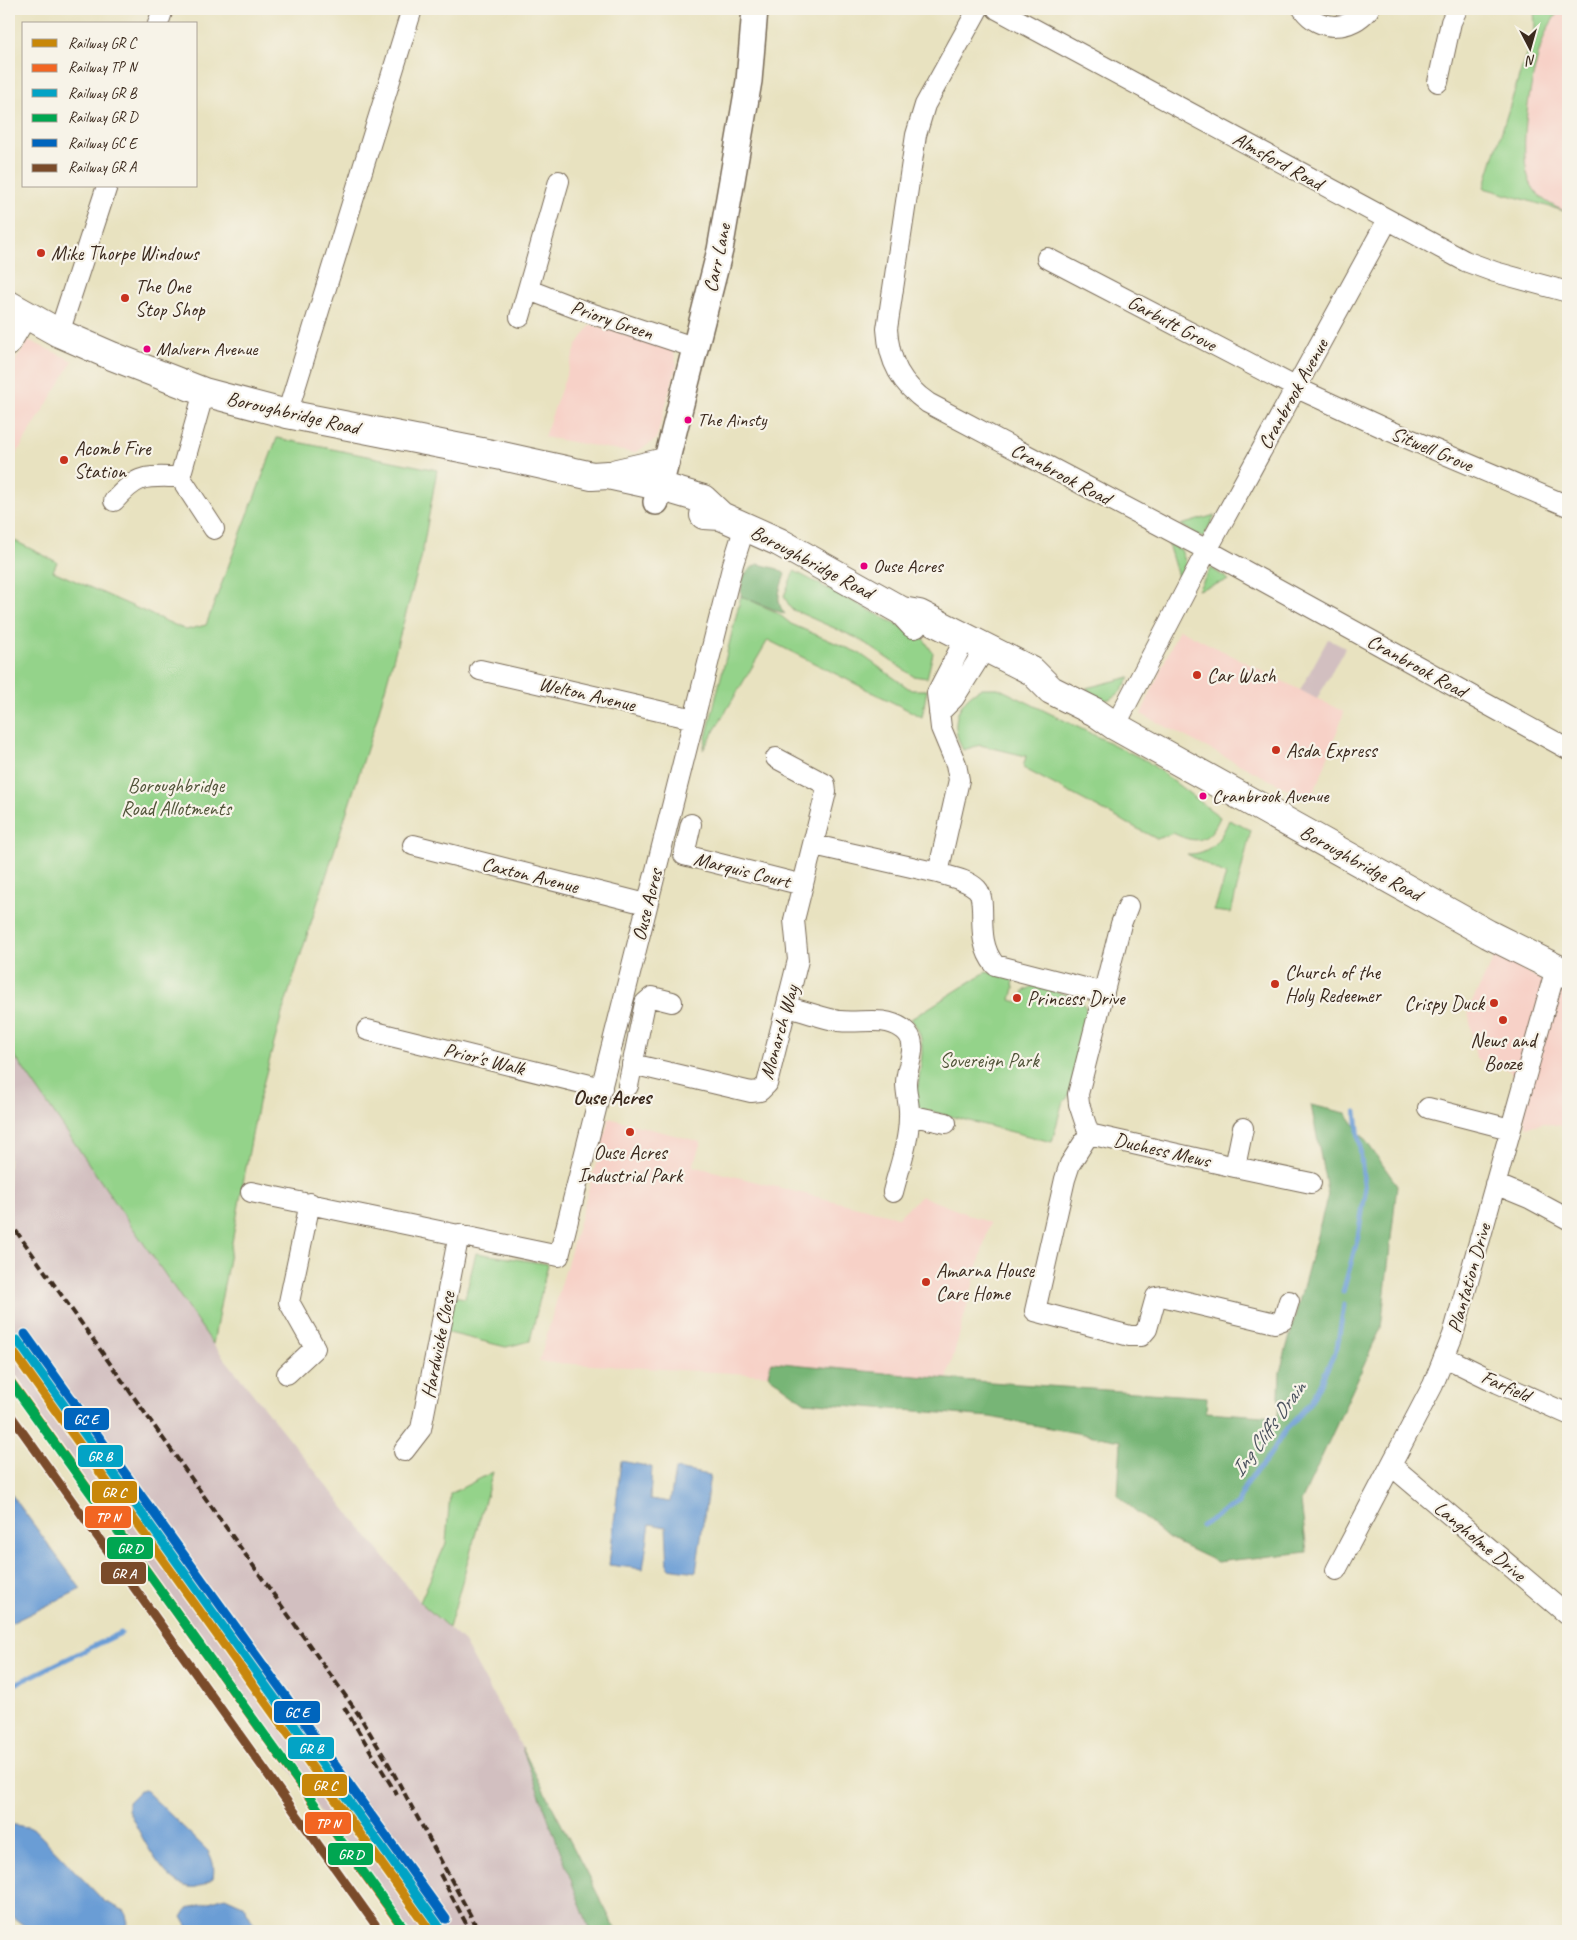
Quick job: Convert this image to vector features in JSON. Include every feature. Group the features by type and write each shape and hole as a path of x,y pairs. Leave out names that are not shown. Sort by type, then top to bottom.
{"main road":[{"name":"Boroughbridge Road","path":"18,310 59,333 136,366 204,392 287,414 600,475 660,483 697,514 733,521 848,580 902,612 912,622 971,649 1032,671 1051,690 1094,712 1115,726 1488,934 1562,971"}],"street":[{"path":"159,22 163,9"},
{"path":"287,414 412,9"},
{"name":"Carr Lane","path":"660,483 710,295 736,166 749,81 755,9"},
{"name":"Cranbrook Road","path":"978,9 925,105 918,126 889,313 888,347 894,366 913,393 928,403 1207,550 1568,749"},
{"name":"Almsford Road","path":"997,9 1387,221 1465,261 1495,272 1568,292"},
{"path":"1303,9 1308,16 1322,25 1335,26 1360,19 1369,9"},
{"path":"1438,82 1451,22 1457,9"},
{"path":"520,317 559,181"},
{"path":"59,333 106,188"},
{"name":"Cranbrook Avenue","path":"1115,726 1207,550 1387,221"},
{"name":"Garbutt Grove","path":"1047,258 1296,388"},
{"name":"Priory Green","path":"529,290 578,310 696,348"},
{"path":"9,346 18,310"},
{"name":"Sitwell Grove","path":"1296,388 1388,430 1568,506"},
{"path":"204,392 180,476 214,529"},
{"path":"114,501 129,484 141,478 180,476"},
{"name":"Ouse Acres","path":"459,1234 559,1256 733,564 733,521"},
{"path":"938,873 959,780 956,764 941,728 938,713 954,698 971,649"},
{"name":"Welton Avenue","path":"480,670 694,719"},
{"name":"Monarch Way","path":"632,1064 751,1092 760,1091 768,1084 798,960 798,948 794,930 826,792 825,784 776,758"},
{"name":"Marquis Court","path":"691,824 684,855 803,885"},
{"path":"814,845 938,873 968,883 978,890 982,902 982,939 986,956 995,965 1104,993"},
{"name":"Caxton Avenue","path":"413,846 646,904"},
{"path":"1128,906 1078,1094 1079,1104 1090,1134 1070,1164 1065,1179 1035,1310 1130,1336 1141,1336 1147,1330 1156,1297 1162,1296 1275,1323 1283,1320 1289,1300"},
{"name":"Plantation Drive","path":"1336,1570 1392,1466 1445,1357 1510,1129 1562,971"},
{"path":"628,1086 645,1003 652,997 672,1002"},
{"path":"788,1007 840,1021 869,1020 903,1029 910,1038 913,1048 906,1081 909,1115 908,1132 893,1192"},
{"name":"Prior's Walk","path":"367,1030 602,1088"},
{"path":"1428,1108 1510,1129"},
{"path":"909,1115 946,1123"},
{"name":"Duchess Mews","path":"1235,1166 1243,1128"},
{"name":"Duchess Mews","path":"1090,1134 1311,1183"},
{"path":"1495,1184 1529,1198 1568,1219"},
{"path":"251,1192 459,1234"},
{"path":"287,1374 315,1348 289,1302 310,1203"},
{"name":"Hardwicke Close","path":"404,1452 421,1429 459,1234"},
{"name":"Farfield","path":"1445,1357 1498,1384 1568,1414"},
{"name":"Langholme Drive","path":"1392,1466 1568,1616"}],"shaded area":[{"path":"1534,9 1568,9 1568,212 1484,188 1535,26"},
{"path":"591,324 672,347 677,365 656,440 634,453 544,437 577,345"},
{"path":"28,340 73,361 11,463 9,461 9,372"},
{"path":"1179,629 1344,712 1320,779 1309,800 1141,714"},
{"path":"1328,639 1345,648 1317,699 1300,690"},
{"path":"1496,954 1568,995 1568,1127 1544,1123 1526,1127 1511,1071 1476,1059 1468,1010"},
{"path":"9,1048 213,1344 420,1602 464,1642 522,1748 590,1931 405,1931 9,1375"},
{"path":"609,1118 701,1142 693,1166 898,1217 921,1196 990,1223 947,1379 771,1362 768,1375 539,1362"}],"green space":[{"path":"1317,9 1351,9 1332,14"},
{"path":"1534,9 1560,9 1546,32 1531,86 1525,132 1527,172 1532,186 1538,195 1564,211 1484,188 1535,26"},
{"name":"Boroughbridge Road Allotments","path":"277,438 437,470 421,559 376,721 283,1010 258,1103 213,1344 9,1048 9,538 57,562 53,571 186,630 206,625"},
{"path":"1215,515 1203,538 1181,525"},
{"path":"1168,544 1181,550 1186,563 1179,580"},
{"path":"758,564 778,569 785,574 779,600 785,614 741,596 746,573"},
{"path":"1211,568 1229,580 1198,590"},
{"path":"794,571 923,638 933,653 927,678 913,676 859,639 791,609 784,596"},
{"path":"741,596 776,612 791,624 859,653 911,690 927,690 922,717 768,640 703,750"},
{"path":"1130,677 1118,694 1106,700 1100,701 1086,688"},
{"path":"982,688 998,688 1147,761 1220,817 1216,825 1207,836 1201,839 1189,839 1173,833 1157,839 1023,768 1026,756 980,745 963,750 956,732 958,714 966,700"},
{"path":"1229,820 1251,830 1231,913 1214,911 1226,875 1187,854 1195,854 1208,849 1218,839"},
{"name":"Sovereign Park","path":"986,972 1012,978 1014,988 1011,1000 1021,1003 1024,991 1033,986 1079,998 1088,1011 1088,1020 1068,1097 1062,1104 1052,1142 922,1109 915,1103 913,1091 918,1087 922,1043 917,1027 911,1019"},
{"path":"1311,1105 1346,1113 1397,1185 1381,1328 1301,1502 1307,1552 1217,1562 1169,1539 1118,1496 1121,1441 990,1417 805,1402 768,1375 771,1362 947,1379 1207,1397 1206,1412 1278,1417 1280,1372 1328,1195"},
{"path":"476,1253 548,1264 530,1341 506,1347 445,1332 453,1296 465,1298"},
{"path":"493,1472 449,1628 420,1602 446,1543 450,1494"},
{"path":"522,1748 613,1924 618,1931 590,1931"}],"water":[{"path":"621,1461 652,1467 650,1499 670,1502 675,1469 710,1475 696,1572 668,1568 666,1527 650,1524 643,1569 609,1565"},
{"path":"9,1491 81,1589 9,1624"},
{"path":"140,1790 145,1790 208,1851 213,1864 213,1878 205,1884 189,1887 179,1884 161,1867 145,1843 128,1810 128,1802"},
{"path":"9,1824 33,1828 104,1901 125,1911 128,1923 124,1930 31,1931 9,1914"},
{"path":"225,1897 243,1905 258,1931 190,1931 182,1917 187,1909"}],"waterway":[{"name":"Ing Cliffs Drain","path":"1343,1292 1358,1237 1365,1193 1356,1112"},
{"name":"Ing Cliffs Drain","path":"1201,1526 1238,1503 1247,1482 1265,1462 1285,1431 1311,1402 1337,1348 1344,1305"},
{"name":"Ing Cliffs Drain","path":"9,1687 121,1633"}],"railway":[{"path":"9,1221 359,1715 388,1763 479,1931"},
{"path":"344,1707 397,1795"},
{"path":"440,1874 470,1931"}],"transit line":[{"path":"25,1334 446,1919"},
{"path":"17,1340 438,1925"},
{"path":"9,1346 430,1931"},
{"path":"9,1379 405,1931"},
{"path":"9,1380 406,1931"},
{"path":"9,1413 380,1931"}],"place":[{"name":"Mike Thorpe Windows","path":"41,253"},
{"name":"The One Stop Shop","path":"125,298"},
{"name":"Malvern Avenue","path":"147,349"},
{"name":"The Ainsty","path":"688,420"},
{"name":"Acomb Fire Station","path":"64,460"},
{"name":"Ouse Acres","path":"864,566"},
{"name":"Car Wash","path":"1197,675"},
{"name":"Asda Express","path":"1276,750"},
{"name":"Cranbrook Avenue","path":"1203,796"},
{"name":"Church of the Holy Redeemer","path":"1275,984"},
{"name":"Princess Drive","path":"1017,998"},
{"name":"Crispy Duck","path":"1494,1003"},
{"name":"News and Booze","path":"1503,1020"},
{"name":"Ouse Acres Industrial Park","path":"630,1132"},
{"name":"Amarna House Care Home","path":"926,1282"}],"district":[{"name":"Ouse Acres","path":"612,1097"}]}
